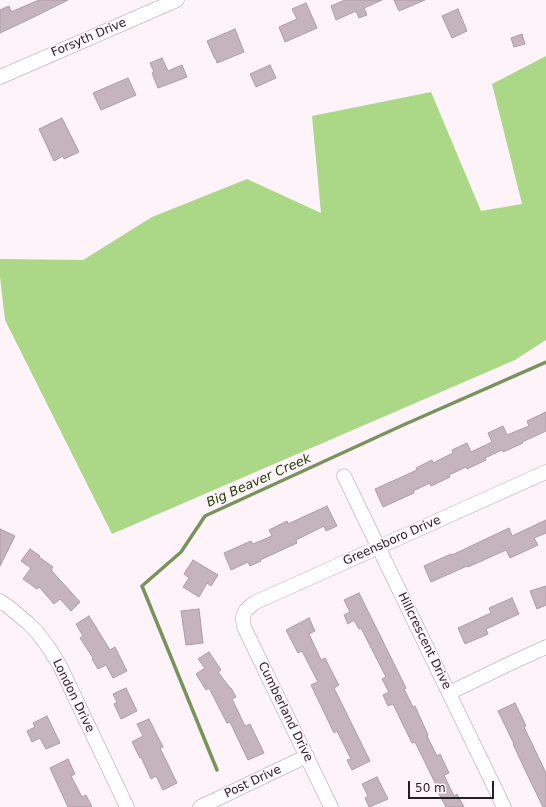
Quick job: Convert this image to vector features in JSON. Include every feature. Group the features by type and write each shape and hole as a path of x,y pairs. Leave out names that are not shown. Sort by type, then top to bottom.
{"street":[{"name":"Forsyth Drive","path":"0,77 177,0"},
{"name":"Greensboro Drive","path":"243,616 246,610 254,603 546,472"},
{"name":"Hillcrescent Drive","path":"344,476 504,807"},
{"name":"London Drive","path":"0,601 28,623 49,648 60,666 127,807"},
{"name":"Cumberland Drive","path":"243,616 244,627 331,807"},
{"path":"449,693 546,648"},
{"name":"Post Drive","path":"200,807 307,756"}],"green space":[{"path":"546,56 546,340 515,360 112,534 5,320 0,277 0,259 83,260 152,217 247,179 321,213 312,116 431,92 481,211 522,204 492,84"}],"building":[{"path":"39,0 68,0 0,33 0,10 9,6 11,12"},
{"path":"345,0 382,0 364,8 367,15 359,18 356,11 336,20 331,6"},
{"path":"394,0 425,0 399,11"},
{"path":"306,3 317,28 285,42 279,27 297,19 292,9"},
{"path":"458,9 467,31 452,38 442,16"},
{"path":"235,29 244,52 217,63 207,41"},
{"path":"522,34 525,44 514,47 511,38"},
{"path":"162,58 168,71 182,65 187,77 158,88 150,63"},
{"path":"270,65 276,78 256,87 250,74"},
{"path":"128,78 136,95 101,110 93,93"},
{"path":"62,118 79,152 64,159 63,156 54,161 39,129"},
{"path":"546,412 546,431 503,452 502,450 485,458 486,460 467,469 466,467 449,475 450,477 431,486 430,483 413,491 414,493 383,507 375,489 417,470 416,468 432,460 433,463 453,453 452,450 467,443 471,452 492,442 488,433 503,426 507,435 529,426 527,421"},
{"path":"327,506 337,526 326,531 324,526 296,540 297,543 260,560 261,561 250,566 248,562 231,570 224,553 251,541 253,544 272,536 269,530 287,521 288,524"},
{"path":"546,520 546,533 534,538 538,545 510,558 506,550 431,582 424,566 451,554 452,555 509,528 512,536"},
{"path":"0,529 15,536 0,566"},
{"path":"30,549 53,567 51,570 80,602 71,611 60,599 54,604 39,587 37,589 23,579 31,568 21,561"},
{"path":"193,560 218,575 211,586 207,583 199,597 183,587 189,578 184,574"},
{"path":"546,586 546,605 537,609 530,591"},
{"path":"359,593 406,688 404,689 413,707 415,706 437,756 440,754 449,773 444,775 454,796 457,794 464,807 446,807 415,742 412,743 393,704 388,706 383,695 389,692 382,679 386,677 361,628 359,629 354,620 348,624 344,615 350,612 344,600"},
{"path":"512,598 519,614 486,629 488,634 465,644 458,628 491,613 489,608"},
{"path":"199,609 203,643 186,645 181,611"},
{"path":"89,616 110,650 115,647 127,671 113,678 106,665 98,669 80,638 83,636 76,624"},
{"path":"309,618 315,631 309,634 321,660 325,658 339,685 334,688 370,761 352,770 347,760 351,759 337,731 334,733 311,685 318,682 302,651 298,653 286,630"},
{"path":"209,652 221,670 218,672 231,688 236,697 232,699 245,726 250,724 264,753 248,760 230,722 227,723 209,688 206,690 196,674 205,668 198,659"},
{"path":"126,688 137,711 121,719 114,704 117,702 113,694"},
{"path":"515,703 526,726 524,727 546,773 546,807 543,807 498,711"},
{"path":"47,716 60,743 46,749 40,738 32,742 27,731 35,727 33,723"},
{"path":"149,719 163,747 160,748 177,783 163,790 156,776 151,779 132,742 143,736 137,724"},
{"path":"68,759 75,774 71,776 82,797 86,795 92,807 68,807 50,768"},
{"path":"377,777 388,799 369,807 365,798 368,796 362,784"}],"waterway":[{"name":"Big Beaver Creek","path":"217,770 142,586 181,552 205,516 401,426 546,362"}]}
